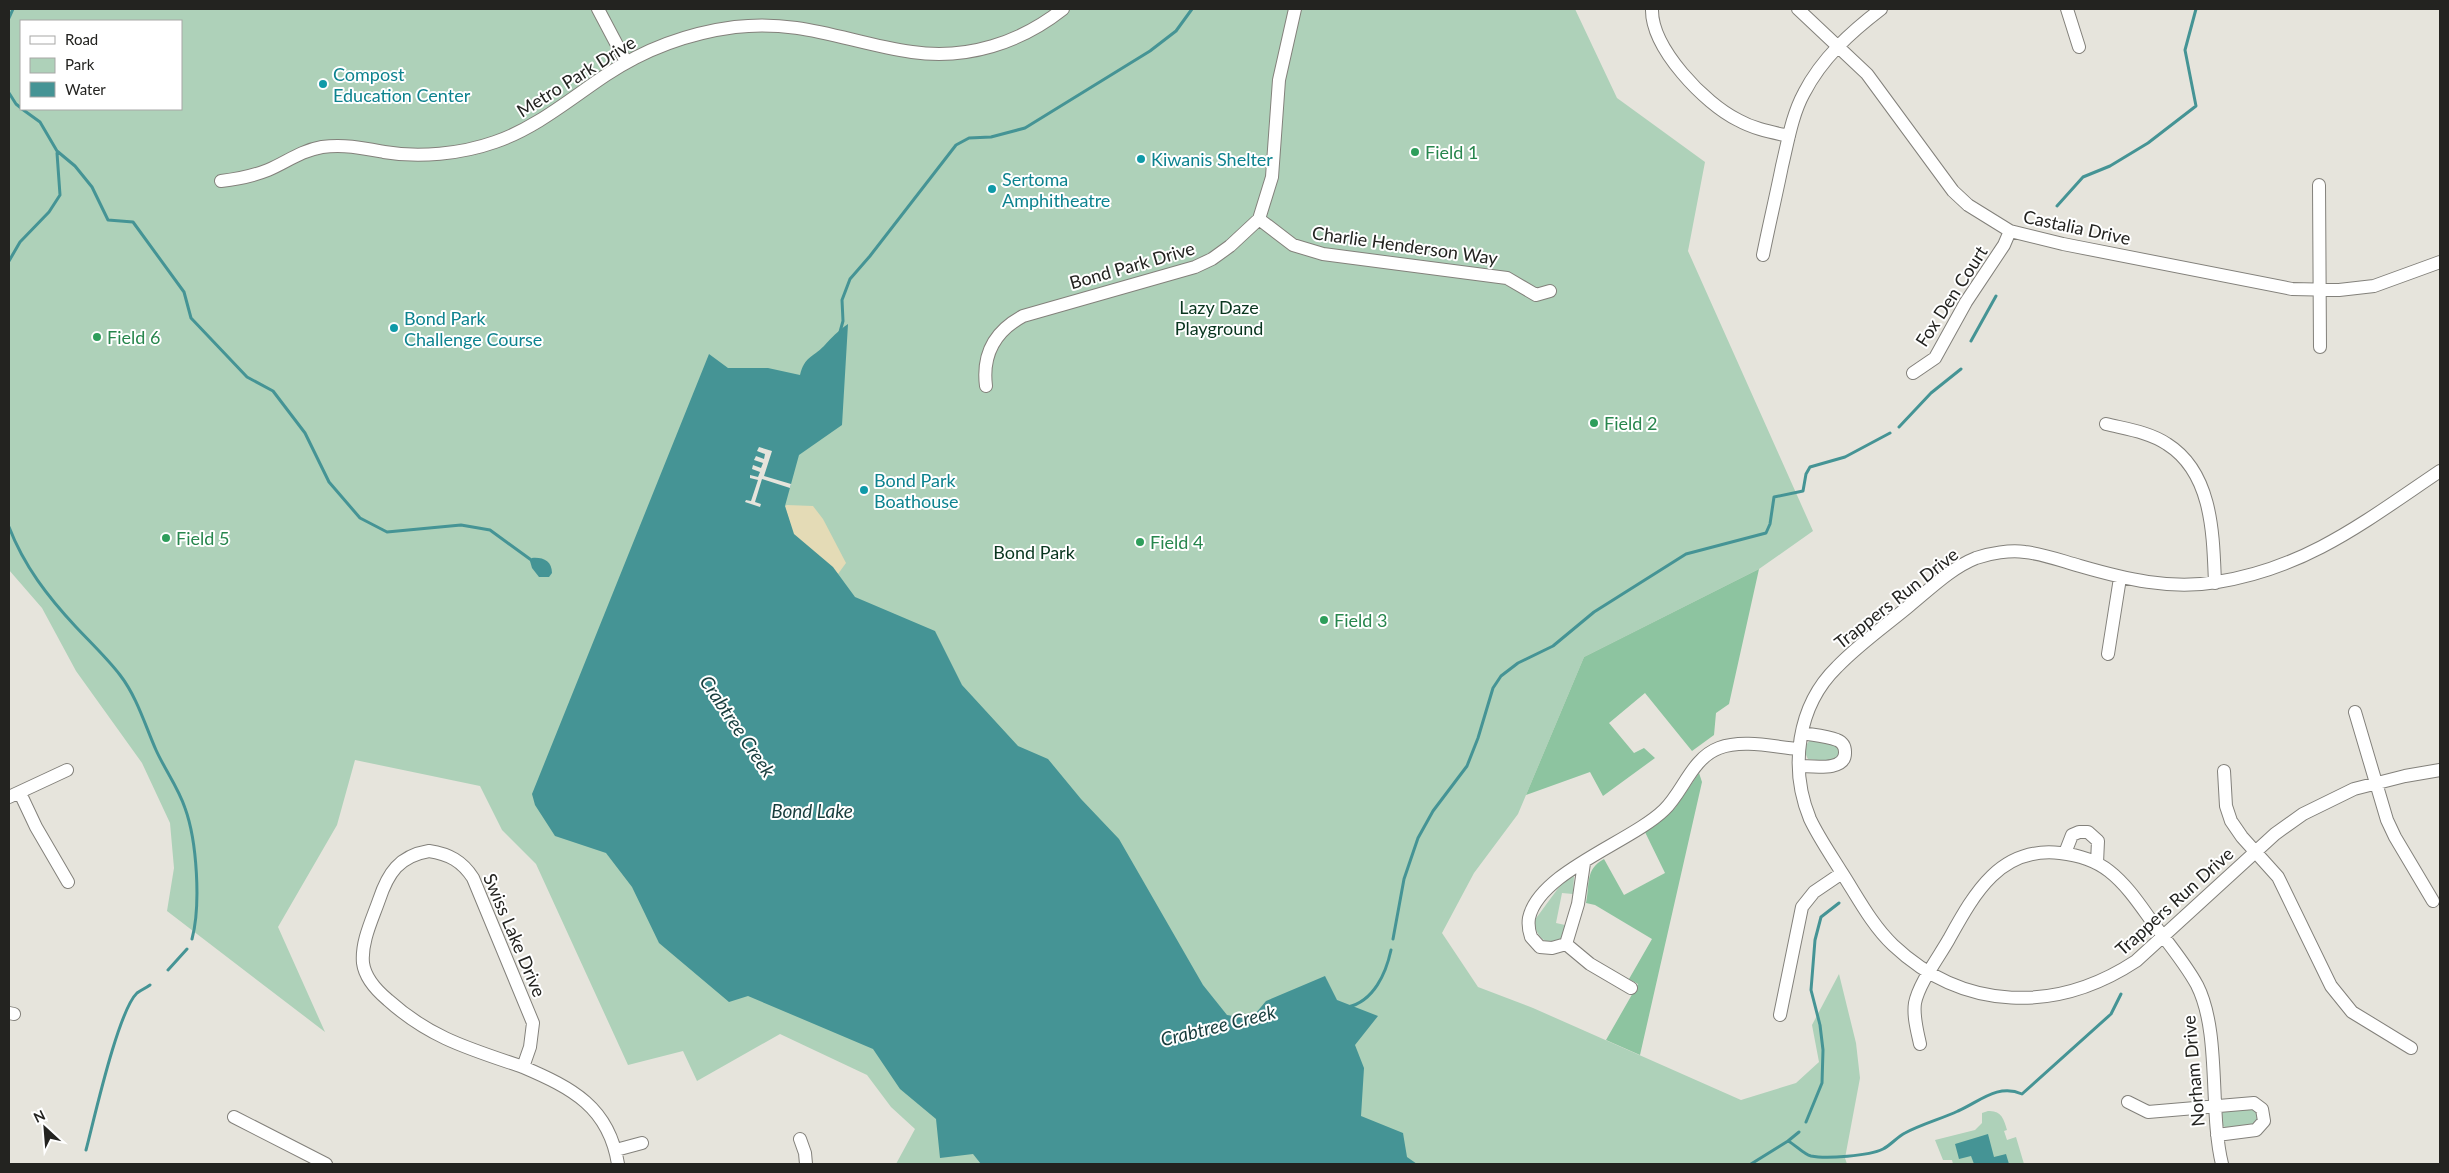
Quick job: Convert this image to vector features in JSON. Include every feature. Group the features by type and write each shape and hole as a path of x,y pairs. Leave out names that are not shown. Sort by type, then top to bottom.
{"street":[{"path":"598,9 626,62"},
{"name":"Metro Park Drive","path":"221,181 245,178 272,168 296,154 321,147 341,145 413,154 452,152 494,143 536,122 626,62 656,48 697,34 753,26 805,28 911,52 946,54 976,51 1020,36 1063,9"},
{"name":"Bond Park Drive","path":"986,386 985,367 992,343 1011,322 1023,316 1100,292 1195,267 1212,259 1230,246 1259,219 1272,177 1279,80 1295,9"},
{"path":"1652,9 1658,37 1667,52 1706,98 1724,112 1749,126 1789,136"},
{"name":"Castalia Drive","path":"1798,9 1867,74 1953,191 1975,210 2010,231 2260,284 2292,289 2339,290 2374,286 2440,262"},
{"path":"1763,255 1789,136 1805,91 1837,46 1867,18 1881,9"},
{"path":"2067,9 2079,47"},
{"path":"2319,185 2320,347"},
{"name":"Charlie Henderson Way","path":"1259,219 1293,245 1323,254 1507,278 1536,295 1550,291"},
{"name":"Fox Den Court","path":"1913,373 1935,358 1966,302 2004,246 2010,231"},
{"path":"2106,424 2139,432 2167,444 2189,463 2197,474 2206,502 2215,583"},
{"name":"Trappers Run Drive","path":"2440,471 2319,550 2278,568 2215,583 2178,585 2120,578 2024,552 1991,554 1967,562 1952,572 1835,668 1812,701 1798,749 1804,800 1811,821 1842,873 1884,935 1904,954 1930,972 1964,989 2003,998 2046,997 2082,990 2110,978 2136,962 2275,834 2316,806 2354,789 2440,770"},
{"path":"2108,654 2120,578"},
{"path":"2355,712 2376,783 2395,837 2434,901"},
{"path":"1799,766 1837,766 1843,760 1845,752 1843,744 1838,740 1802,733"},
{"path":"1566,944 1552,948 1540,947 1530,937 1529,916 1547,889 1563,875 1656,817 1674,799 1703,759 1714,750 1728,745 1744,744 1798,749"},
{"path":"67,770 14,795 36,827 68,882"},
{"path":"2224,771 2228,814 2234,827 2284,887 2325,976 2337,994 2360,1018 2411,1048"},
{"path":"2065,853 2072,835 2079,832 2088,832 2098,841 2096,863"},
{"name":"Swiss Lake Drive","path":"522,1067 530,1047 532,1023 473,878 466,866 441,852 429,851 407,857 396,864 389,874 365,942 364,963 369,979 377,990 419,1026 455,1043 522,1067 554,1082 594,1108 610,1132 618,1164"},
{"name":"Norham Drive","path":"1920,1044 1915,1021 1915,1004 1919,990 1971,901 1989,878 2010,862 2043,852 2065,853 2096,863 2124,884 2190,973 2203,1000 2207,1012 2217,1135 2222,1164"},
{"path":"1566,944 1578,904 1584,863"},
{"path":"1780,1015 1802,907 1814,892 1842,873"},
{"path":"1566,944 1590,964 1632,988"},
{"path":"2128,1102 2148,1112 2254,1103 2262,1109 2264,1118 2262,1125 2256,1130 2217,1135"},
{"path":"234,1117 326,1164"},
{"path":"800,1139 806,1164"},
{"path":"616,1150 642,1144"}],"green space":[{"name":"Bond Park","path":"9,9 1575,9 1617,98 1705,162 1688,251 1813,531 1759,569 1584,657 1518,814 1474,873 1442,933 1478,987 1533,1008 1741,1100 1796,1083 1819,1062 1812,1025 1839,974 1856,1043 1860,1078 1845,1158 1847,1164 896,1164 915,1129 891,1107 867,1075 780,1034 697,1081 683,1051 628,1065 536,864 502,830 480,786 355,760 337,825 278,927 325,1032 167,911 174,868 170,823 142,763 76,671 42,608 9,570"},
{"path":"1759,569 1729,704 1716,713 1714,735 1692,751 1645,693 1609,723 1634,753 1644,748 1655,758 1603,796 1590,772 1526,795 1584,657"},
{"path":"1811,740 1836,746 1839,750 1839,756 1833,762 1808,759 1806,748 1807,743"},
{"path":"1699,773 1702,782 1640,1055 1606,1040 1638,984 1629,979 1652,939 1595,905 1586,903 1589,878 1594,867 1604,859 1624,895 1665,873 1645,832 1675,808"},
{"path":"1574,876 1573,894 1562,893 1556,923 1565,925 1562,938 1557,941 1547,942 1537,932 1534,921 1562,883"},
{"path":"2252,1107 2260,1113 2257,1124 2227,1128 2223,1126 2222,1111"},
{"path":"1988,1111 1996,1112 2005,1122 2007,1130 2004,1131 2007,1140 2016,1137 2024,1164 1953,1164 1952,1160 1943,1160 1935,1140 1975,1130 1982,1123 1982,1113"}],"sand":[{"path":"785,506 813,506 823,519 846,563 838,574 793,534"}],"water":[{"name":"Bond Lake","path":"848,324 842,425 799,455 785,506 794,534 833,567 855,597 935,631 962,685 1018,746 1048,759 1081,799 1119,839 1203,985 1227,1015 1251,1019 1266,1001 1325,976 1337,1000 1378,1016 1355,1045 1364,1068 1361,1116 1403,1133 1407,1157 1417,1164 981,1164 973,1154 940,1158 936,1119 900,1089 873,1049 748,996 729,1002 659,943 632,887 606,853 555,836 535,805 532,794 709,354 728,368 768,368 800,375 804,364"},
{"path":"532,558 540,558 549,563 552,573 549,577 539,577 532,568 530,561"},
{"path":"1988,1134 1994,1157 2006,1154 2009,1164 1974,1164 1971,1156 1959,1159 1955,1144"}],"pier":[{"path":"759,447 772,451 764,476 791,484 790,488 762,479 755,502 761,504 760,507 745,502 746,500 751,501 758,480 750,478 750,475 758,477 760,472 752,469 753,465 761,468 763,463 754,460 756,456 764,459 765,454 757,451"}],"waterway":[{"path":"9,18 13,9"},
{"path":"840,332 843,321 842,300 850,279 956,145 969,138 991,137 1025,128 1150,51 1176,31 1192,9"},
{"path":"2057,206 2083,177 2110,166 2148,143 2196,106 2185,50 2196,9"},
{"path":"9,93 20,107"},
{"path":"23,110 40,122 57,151 75,166 92,187 108,220 133,222 184,292 191,318 247,377 273,391 305,433 329,482 360,518 387,532 461,525 490,530 534,562"},
{"path":"9,261 20,242 49,212 60,195 57,153"},
{"path":"1971,341 1996,296"},
{"path":"1899,427 1931,393 1961,369"},
{"path":"1393,939 1404,879 1418,838 1433,811 1467,766 1478,738 1493,688 1501,676 1518,663 1553,646 1594,612 1686,554 1766,533 1770,524 1774,497 1803,491 1806,474 1810,467 1845,457 1890,433"},
{"path":"9,527 29,568 46,592 110,663 126,684 136,702 156,750 182,800 189,822 195,855 197,891 195,925 192,939"},
{"path":"1806,1122 1822,1083 1823,1050 1820,1025 1811,990 1815,940 1821,917 1839,903"},
{"path":"168,970 187,949"},
{"path":"1348,1007 1357,1004 1372,992 1382,977 1391,950"},
{"path":"86,1150 107,1067 122,1021 137,993 150,985"},
{"path":"1751,1164 1788,1141 1808,1155 1818,1157 1847,1156 1877,1151 1886,1147 1905,1133 1958,1111 1989,1095 2005,1091 2022,1094 2111,1014 2121,994"},
{"path":"1788,1141 1799,1132"}],"place":[{"name":"Compost Education Center","path":"323,84"},
{"name":"Field 1","path":"1415,152"},
{"name":"Kiwanis Shelter","path":"1141,159"},
{"name":"Sertoma Amphitheatre","path":"992,189"},
{"name":"Bond Park Challenge Course","path":"394,328"},
{"name":"Field 6","path":"97,337"},
{"name":"Field 2","path":"1594,423"},
{"name":"Bond Park Boathouse","path":"864,490"},
{"name":"Field 5","path":"166,538"},
{"name":"Field 4","path":"1140,542"},
{"name":"Field 3","path":"1324,620"}],"park label":[{"name":"Lazy Daze Playground","path":"1219,317"}],"water label":[{"name":"Crabtree Creek","path":"738,726"},
{"name":"Crabtree Creek","path":"1218,1025"}]}
